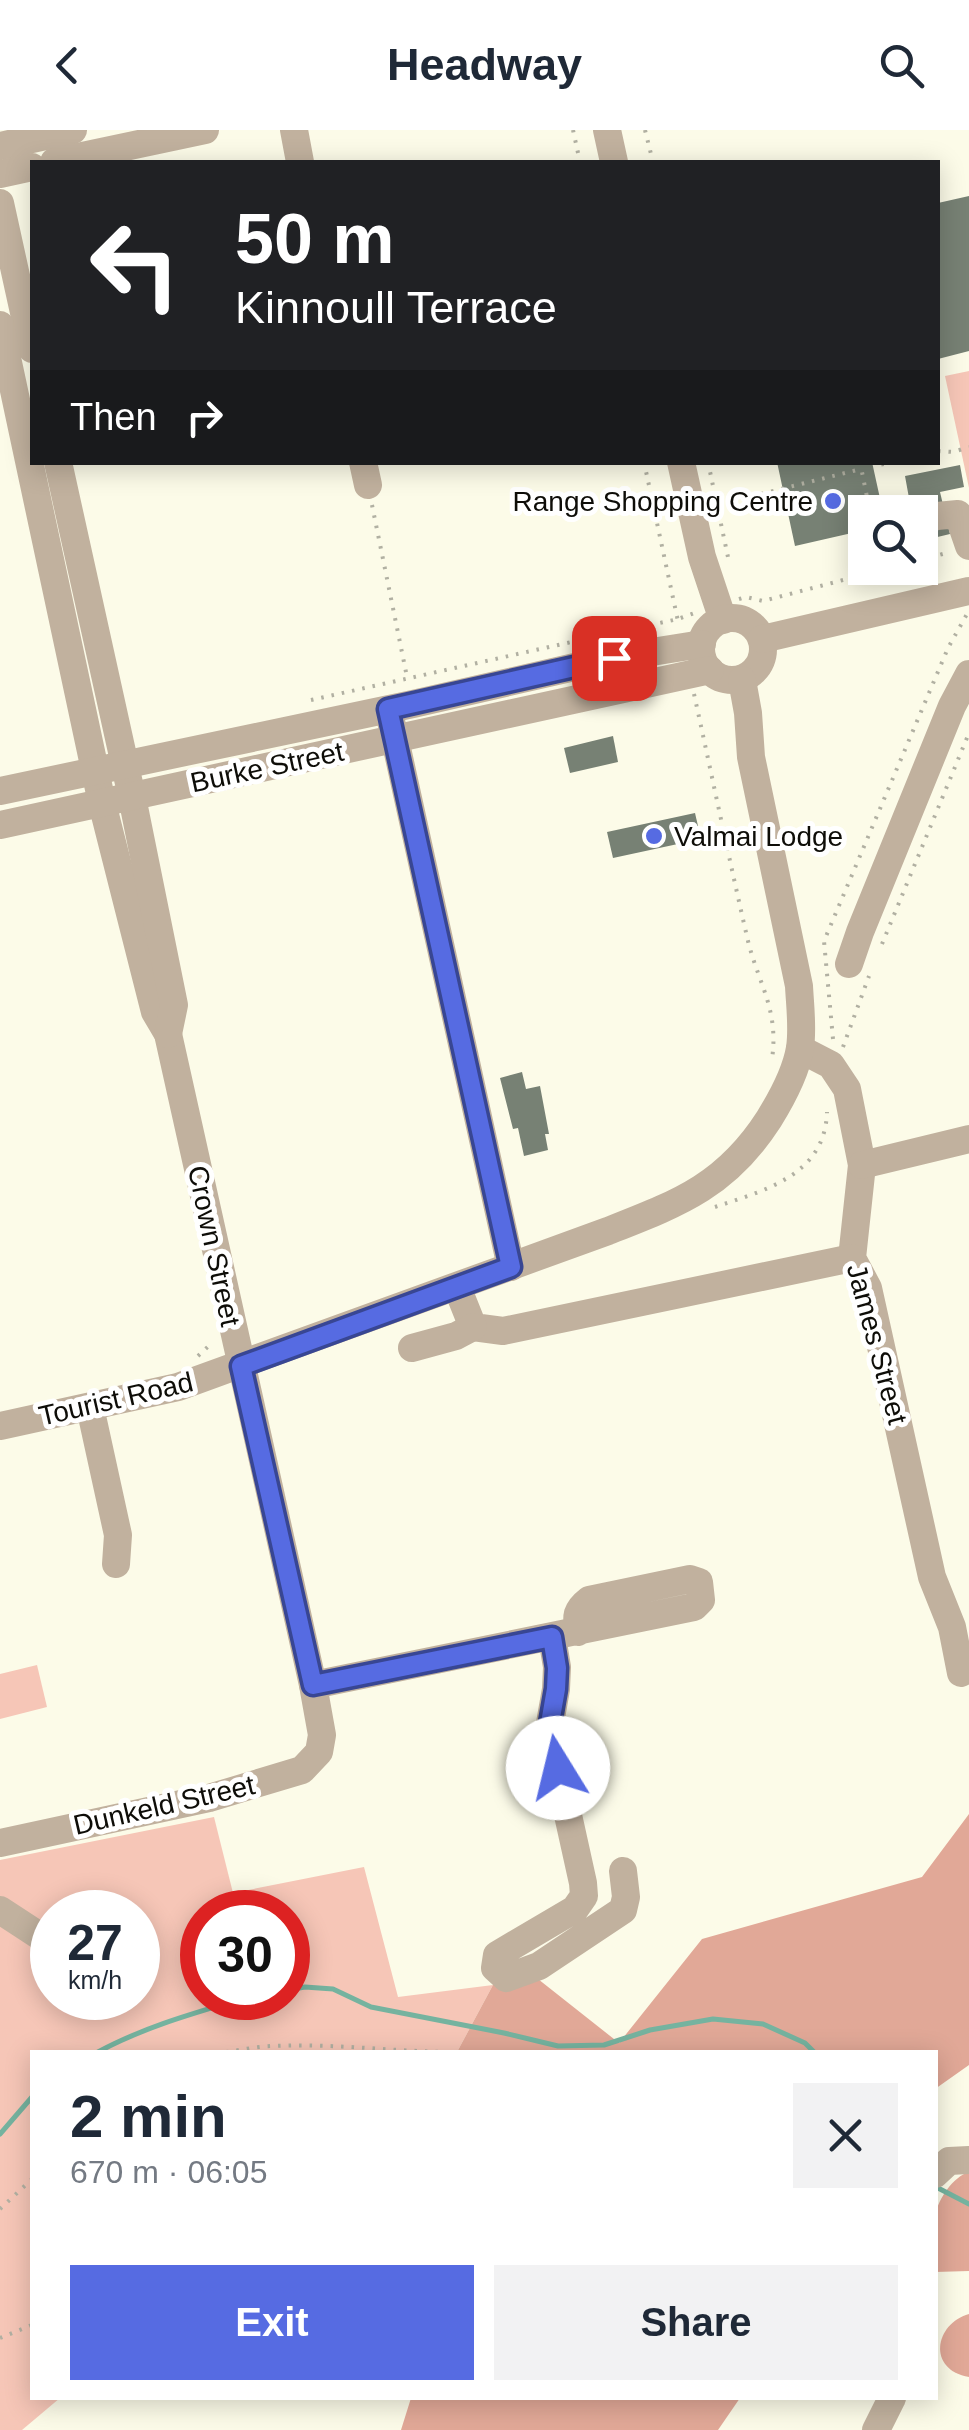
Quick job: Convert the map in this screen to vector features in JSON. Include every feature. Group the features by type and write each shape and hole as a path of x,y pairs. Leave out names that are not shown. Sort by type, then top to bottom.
{"street":[{"path":"0,146 73,130"},
{"path":"63,160 205,130"},
{"path":"294,130 300,160"},
{"path":"606,130 614,160"},
{"path":"0,174 30,167"},
{"path":"0,203 30,340"},
{"name":"Crown Street","path":"0,325 30,464"},
{"name":"Crown Street","path":"30,465 102,802 155,1012 168,1034 313,1685 322,1734 319,1752"},
{"name":"Crown Street","path":"59,465 174,1005 168,1034"},
{"path":"682,465 702,557 726,605 732,618 750,624 762,639 762,660 742,680 724,679 696,659 709,629 726,605"},
{"path":"938,518 958,514 961,548"},
{"path":"762,639 969,592"},
{"name":"Burke Street","path":"0,791 124,766 403,697 614,658 696,659"},
{"name":"Burke Street","path":"0,825 396,739 696,659"},
{"path":"862,964 860,932 945,723 969,674"},
{"path":"742,680 751,757 799,986 800,1049"},
{"path":"403,697 396,739 511,1267"},
{"name":"James Street","path":"800,1049 831,1064 847,1089 862,1165 852,1258 868,1288 932,1577 952,1627 961,1673"},
{"name":"Tourist Road","path":"0,1426 178,1387 674,1205 713,1182 751,1147 782,1100 800,1049"},
{"path":"862,1165 969,1139"},
{"path":"412,1348 473,1327 502,1331 852,1258"},
{"path":"457,1286 473,1327"},
{"path":"90,1407 118,1534 116,1564"},
{"path":"313,1685 694,1607"},
{"path":"565,1634 549,1729 584,1896 575,1909 497,1955 495,1968 506,1978 539,1966 622,1910 626,1897 624,1871"},
{"name":"Dunkeld Street","path":"0,1842 209,1798 302,1770 319,1752"},
{"path":"0,1910 30,1930"},
{"path":"938,2171 949,2161 969,2160"},
{"path":"876,2430 891,2400"}],"path":[{"path":"573,130 580,160"},
{"path":"645,130 652,160"},
{"path":"940,451 969,447"},
{"path":"645,465 678,619 696,659 752,955 773,1016 770,1069"},
{"path":"709,465 729,561"},
{"path":"760,494 860,466 866,495"},
{"path":"366,474 403,697"},
{"path":"312,700 403,697 746,597 762,602 848,579"},
{"path":"726,605 746,597"},
{"path":"881,946 969,734"},
{"path":"841,1051 862,964"},
{"path":"195,1358 215,1340 234,1334"},
{"path":"246,2050 286,2046 400,2050"},
{"path":"0,2210 30,2181"},
{"path":"0,2338 30,2326"}],"shaded area":[{"path":"969,371 969,488 945,376"},
{"path":"37,1665 47,1707 0,1719 0,1674"},
{"path":"969,1814 969,2065 938,2087 938,2050 458,2050 493,1985 538,1979 619,2043 702,1939 922,1877"},
{"path":"214,1817 232,1890 180,1890 180,2020 310,2020 310,1890 248,1890 364,1867 398,1997 493,1985 458,2050 30,2050 30,2400 58,2400 22,2430 0,2430 0,1860"},
{"path":"969,2172 969,2271 938,2272 938,2206 952,2183"},
{"path":"969,2314 969,2377 946,2366 940,2347 948,2327"},
{"path":"410,2400 739,2400 718,2430 401,2430"}],"building":[{"path":"969,196 969,351 940,358 940,203"},
{"name":"Range Shopping Centre","path":"778,465 873,465 879,495 848,495 848,534 795,546"},
{"path":"960,465 964,487 940,492 950,534 938,537 938,495 908,495 905,476"},
{"path":"613,736 618,762 570,773 564,748"},
{"name":"Valmai Lodge","path":"695,813 701,839 613,858 607,832"},
{"path":"522,1072 526,1089 540,1086 549,1134 545,1134 548,1150 524,1156 500,1078"}],"waterway":[{"path":"310,1987 333,1989 371,2007 558,2046 604,2045 650,2030 713,2019 763,2024 812,2050"},
{"path":"102,2050 180,2018"},
{"path":"0,2134 30,2099"},
{"path":"938,2188 969,2204"}],"place":[{"name":"Range Shopping Centre","path":"833,501"},
{"name":"Valmai Lodge","path":"654,836"}],"route":[{"path":"558,1768 549,1729 557,1668 552,1637 313,1685 241,1366 511,1267 388,709 614,658"}]}
